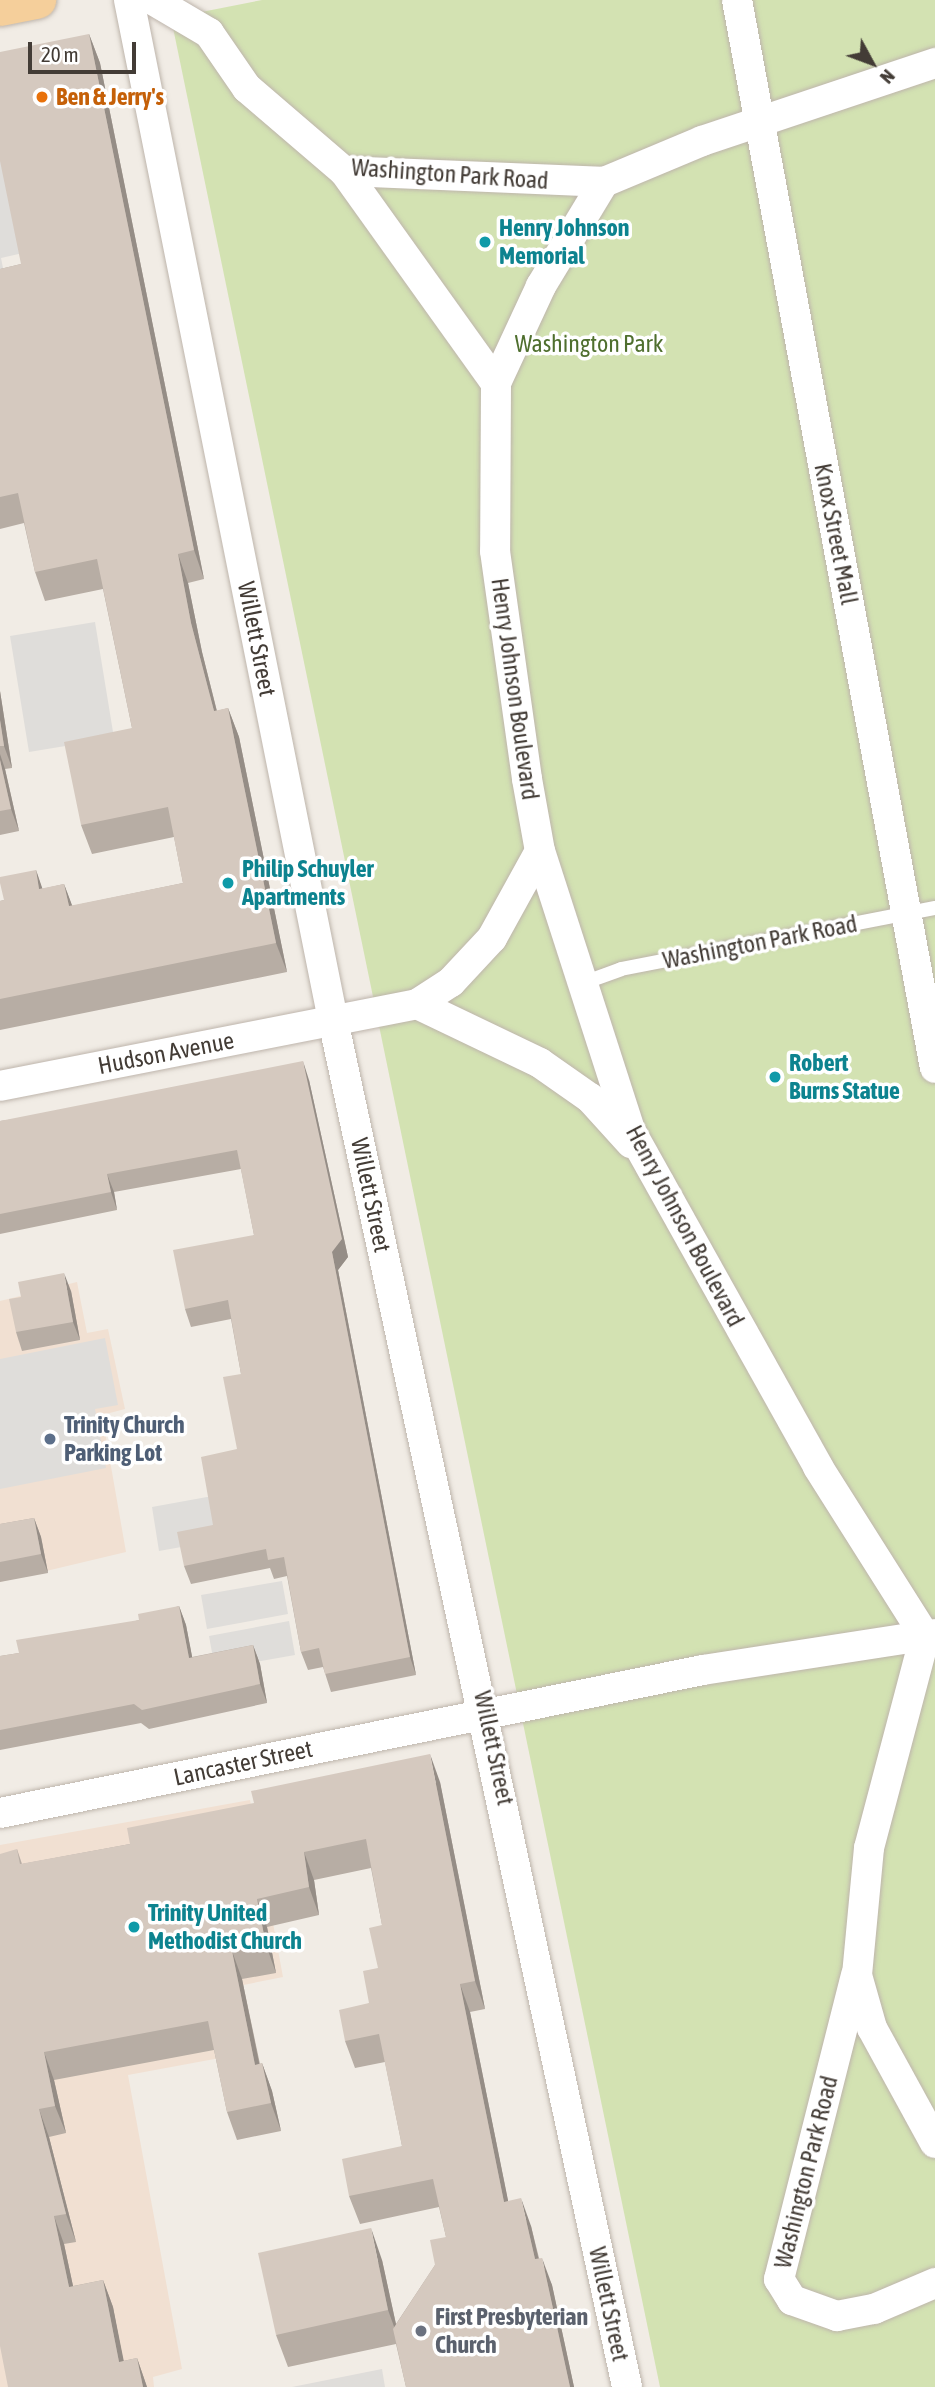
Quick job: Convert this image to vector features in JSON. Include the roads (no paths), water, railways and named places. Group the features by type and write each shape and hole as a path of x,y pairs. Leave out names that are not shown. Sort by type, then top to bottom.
{"main road":[{"path":"0,7 37,0"}],"street":[{"name":"Willett Street","path":"129,0 333,1020 486,1713 627,2387"},
{"name":"Washington Park Road","path":"153,0 209,33 247,88 344,171 604,182 759,122 935,63"},
{"name":"Knox Street Mall","path":"737,0 759,122 921,911 935,1068"},
{"path":"344,171 496,383 541,286 604,182"},
{"name":"Henry Johnson Boulevard","path":"496,383 495,551 540,851 586,982 630,1130 818,1467 930,1635"},
{"path":"333,1020 417,1004 451,982 492,938 540,851"},
{"path":"417,1004 540,1063 590,1098 653,1167"},
{"name":"Hudson Avenue","path":"0,1086 333,1020"},
{"path":"486,1713 930,1635 869,1848 857,1975 872,2028 935,2143"},
{"name":"Lancaster Street","path":"0,1813 486,1713"},
{"name":"Washington Park Road","path":"857,1975 779,2278 792,2300 837,2316 874,2309 935,2283"}],"lane":[{"name":"Washington Park Road","path":"586,982 632,966 921,911"}],"place":[{"name":"Ben & Jerry's","path":"42,97"},
{"name":"Henry Johnson Memorial","path":"485,242"},
{"name":"Philip Schuyler Apartments","path":"228,883"},
{"name":"Robert Burns Statue","path":"775,1077"},
{"name":"Trinity Church Parking Lot","path":"50,1439"},
{"name":"Trinity United Methodist Church","path":"134,1927"},
{"name":"First Presbyterian Church","path":"421,2331"}],"park label":[{"name":"Washington Park","path":"589,344"}]}
